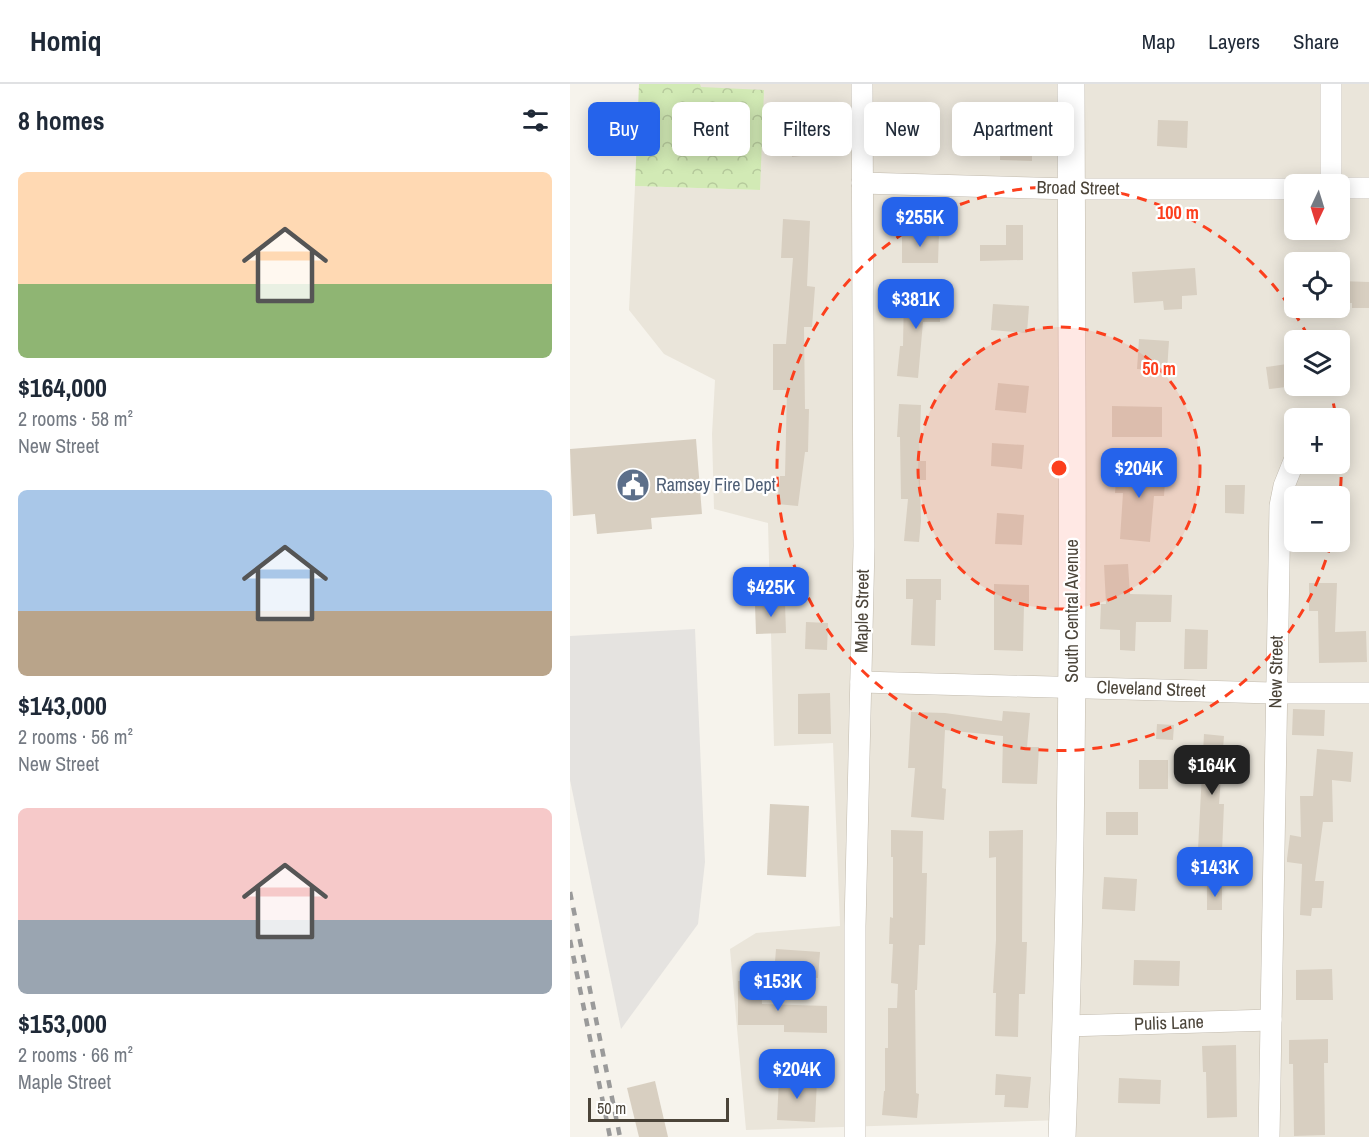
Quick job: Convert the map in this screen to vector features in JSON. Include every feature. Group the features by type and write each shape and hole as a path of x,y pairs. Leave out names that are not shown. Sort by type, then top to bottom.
{"street":[{"name":"Maple Street","path":"855,1137 855,926 864,546 862,84"},
{"name":"South Central Avenue","path":"1062,1137 1073,687 1071,84"},
{"path":"1331,84 1331,174"},
{"name":"Broad Street","path":"862,183 1071,189 1284,189"},
{"path":"1350,188 1369,188"},
{"name":"New Street","path":"1269,1137 1280,506 1289,474"},
{"name":"Cleveland Street","path":"861,682 1275,693 1369,693"},
{"name":"Pulis Lane","path":"1066,1026 1271,1020"}],"shaded area":[{"path":"700,84 1369,84 1369,1137 1062,1137 1062,1120 746,1130 730,949 756,933 840,926 833,743 774,746 768,523 714,509 712,434 715,380 664,354 629,310 635,186 760,190 740,156 750,156 750,102 709,102"},
{"path":"695,629 705,862 698,924 621,1029 570,780 570,636"}],"green space":[{"path":"639,84 700,84 701,87 764,90 760,190 635,186 636,156 660,156 660,102 638,102"}],"building":[{"path":"1158,120 1188,121 1187,148 1157,146"},
{"path":"1000,156 1032,156 1032,161 1000,160"},
{"path":"783,219 810,221 807,286 815,287 812,327 804,327 805,409 809,409 808,452 805,452 798,506 777,504 780,476 785,476 787,390 773,390 773,344 786,344 793,258 781,258"},
{"path":"1006,225 1023,225 1023,260 980,261 980,245 1006,245"},
{"path":"902,233 939,233 938,263 902,263"},
{"path":"1195,268 1197,295 1182,296 1182,309 1164,310 1163,301 1134,303 1132,272"},
{"path":"1350,281 1369,282 1369,308 1352,308 1352,303 1350,303"},
{"path":"904,294 941,294 940,322 923,322 918,378 897,376 900,346 903,346"},
{"path":"993,304 1029,306 1027,333 991,330"},
{"path":"1139,339 1169,341 1167,371 1137,369"},
{"path":"1284,364 1284,387 1269,389 1266,367"},
{"path":"998,383 1029,386 1026,413 995,410"},
{"path":"899,404 921,405 919,461 926,461 926,480 920,480 919,542 904,541 908,499 901,499 900,437 897,437"},
{"path":"1112,406 1162,407 1162,437 1112,437"},
{"path":"696,439 702,514 651,518 652,529 597,534 595,514 573,516 570,449"},
{"path":"992,443 1024,445 1022,469 991,466"},
{"path":"1117,464 1166,467 1164,496 1154,496 1150,542 1120,539 1123,493 1115,493"},
{"path":"1225,485 1245,485 1244,514 1225,513"},
{"path":"997,513 1024,515 1022,545 995,544"},
{"path":"1128,564 1130,594 1172,595 1171,622 1136,622 1135,651 1120,650 1120,630 1100,629 1101,604 1106,604 1104,565"},
{"path":"906,579 941,579 941,600 936,600 935,646 911,645 913,599 906,599"},
{"path":"1309,583 1337,583 1335,632 1366,631 1367,662 1319,663 1318,611 1309,611"},
{"path":"994,584 1029,585 1029,604 1024,604 1023,651 994,650"},
{"path":"785,603 786,633 756,634 755,604"},
{"path":"806,622 828,623 827,650 805,649"},
{"path":"1185,629 1208,630 1207,669 1184,669"},
{"path":"830,693 831,734 798,734 798,694"},
{"path":"1293,709 1325,710 1324,736 1292,735"},
{"path":"1003,711 1030,713 1027,747 1039,747 1037,784 1002,783 1003,736 945,730 942,788 946,789 944,820 911,817 915,768 908,768 911,712 945,713 1002,721"},
{"path":"1157,724 1174,725 1173,740 1156,739"},
{"path":"1204,734 1224,736 1219,804 1224,804 1222,852 1198,850"},
{"path":"1317,749 1353,752 1351,782 1332,780 1333,822 1323,822 1315,881 1324,881 1322,908 1312,908 1311,916 1300,915 1302,864 1287,862 1287,859 1290,835 1301,837 1300,796 1313,796"},
{"path":"1139,760 1168,760 1168,789 1139,789"},
{"path":"770,804 809,806 806,877 767,875"},
{"path":"1106,812 1138,812 1138,835 1106,835"},
{"path":"891,830 923,831 922,873 927,873 925,945 919,945 917,990 915,990 916,1093 919,1094 917,1118 882,1115 885,1091 885,1048 888,1048 888,1008 897,1008 898,984 891,983 893,944 889,944 890,917 893,918"},
{"path":"1023,830 1022,942 1027,942 1025,994 1019,994 1018,1037 995,1036 996,993 993,993 996,940 996,857 989,858 989,831"},
{"path":"1104,877 1137,879 1135,911 1102,909"},
{"path":"1222,885 1222,910 1207,910 1207,886"},
{"path":"776,949 820,952 818,978 774,975"},
{"path":"1134,960 1180,961 1179,986 1133,985"},
{"path":"1332,969 1333,1000 1296,1000 1296,970"},
{"path":"738,981 761,981 762,1004 827,1006 827,1033 784,1032 784,1025 738,1025"},
{"path":"1328,1039 1328,1063 1324,1063 1325,1135 1294,1136 1293,1064 1289,1064 1289,1040"},
{"path":"1236,1045 1237,1117 1207,1118 1206,1072 1203,1072 1202,1046"},
{"path":"996,1074 1031,1077 1028,1108 1004,1107 1005,1095 995,1095"},
{"path":"779,1078 817,1080 815,1122 777,1120"},
{"path":"1119,1078 1161,1080 1160,1104 1118,1103"},
{"path":"655,1081 668,1137 639,1137 627,1088"}],"railway":[{"path":"570,892 620,1137"},
{"path":"570,940 610,1137"}],"place":[{"name":"Ramsey Fire Dept","path":"633,485"}]}
